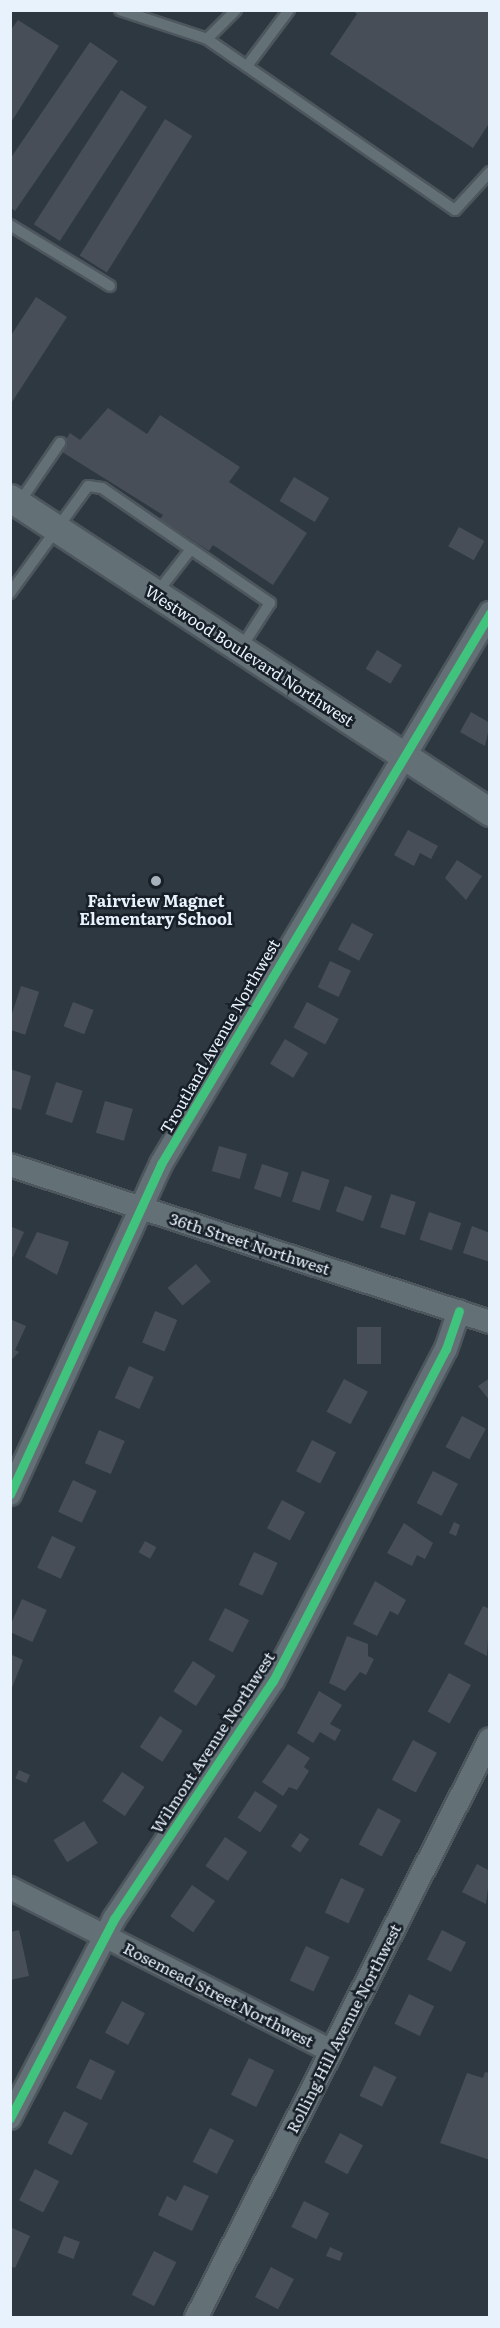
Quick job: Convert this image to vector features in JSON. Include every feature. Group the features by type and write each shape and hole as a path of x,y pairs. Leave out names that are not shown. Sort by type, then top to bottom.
{"street":[{"name":"Westwood Boulevard Northwest","path":"14,500 489,812"},
{"name":"Troutland Avenue Northwest","path":"10,1494 161,1164 402,754 489,613"},
{"name":"36th Street Northwest","path":"10,1165 489,1322"},
{"name":"Wilmont Avenue Northwest","path":"10,2118 105,1936 273,1680 446,1349 459,1311"},
{"name":"Rolling Hill Avenue Northwest","path":"196,2318 489,1739"},
{"name":"Rosemead Street Northwest","path":"10,1888 331,2051"}],"lane":[{"path":"120,10 207,39 455,210 489,172"},
{"path":"207,39 236,10"},
{"path":"247,66 289,10"},
{"path":"10,225 110,286"},
{"path":"14,500 60,442"},
{"path":"12,585 88,486 102,488 270,603 240,649"},
{"path":"156,594 191,549"}],"building":[{"path":"352,10 490,10 490,122 473,148 330,54 357,14"},
{"path":"18,20 59,46 10,124 10,31"},
{"path":"90,42 118,61 15,211 10,207 10,159"},
{"path":"121,90 147,107 60,241 34,224"},
{"path":"165,119 192,136 107,272 80,256"},
{"path":"36,297 67,317 10,405 10,337"},
{"path":"108,408 147,434 160,415 240,467 229,482 307,533 273,585 213,545 209,551 160,519 163,515 59,450 70,433 80,440"},
{"path":"294,477 329,498 315,522 280,501"},
{"path":"459,527 484,541 474,560 448,546"},
{"path":"377,650 402,665 391,684 366,669"},
{"path":"471,712 490,723 485,746 460,732"},
{"path":"408,830 438,846 431,859 420,853 414,866 394,855"},
{"path":"457,860 482,876 466,900 445,878"},
{"path":"352,923 373,934 359,961 338,949"},
{"path":"330,961 351,971 339,997 318,987"},
{"path":"21,986 39,992 25,1035 10,1030 10,1020"},
{"path":"73,1002 94,1010 84,1034 64,1026"},
{"path":"307,1002 339,1019 325,1045 293,1028"},
{"path":"285,1039 308,1053 293,1078 270,1064"},
{"path":"10,1069 31,1076 21,1110 10,1107"},
{"path":"56,1082 83,1091 72,1123 45,1114"},
{"path":"105,1101 133,1109 124,1141 96,1133"},
{"path":"219,1146 247,1154 240,1179 212,1171"},
{"path":"262,1164 289,1173 281,1197 254,1189"},
{"path":"302,1171 330,1180 320,1210 292,1201"},
{"path":"345,1186 372,1196 363,1221 336,1211"},
{"path":"391,1194 416,1202 405,1235 380,1227"},
{"path":"429,1212 461,1223 452,1250 420,1239"},
{"path":"10,1226 24,1232 13,1257 10,1256"},
{"path":"472,1226 490,1233 490,1262 463,1253"},
{"path":"37,1232 69,1242 57,1275 25,1257"},
{"path":"196,1264 211,1282 182,1305 168,1288"},
{"path":"155,1311 177,1320 165,1352 142,1343"},
{"path":"10,1319 26,1326 15,1350 19,1352 11,1360"},
{"path":"357,1327 381,1327 381,1364 357,1364"},
{"path":"129,1366 154,1377 139,1409 115,1398"},
{"path":"490,1378 490,1401 478,1386"},
{"path":"344,1379 368,1392 350,1424 327,1412"},
{"path":"462,1416 486,1429 469,1460 446,1447"},
{"path":"99,1430 125,1441 111,1474 85,1463"},
{"path":"312,1440 336,1452 320,1483 296,1471"},
{"path":"433,1471 458,1484 442,1516 417,1503"},
{"path":"73,1480 97,1491 82,1523 58,1512"},
{"path":"282,1500 305,1512 290,1540 267,1528"},
{"path":"454,1522 460,1525 456,1536 449,1533"},
{"path":"404,1523 433,1543 425,1559 417,1555 412,1566 387,1553"},
{"path":"52,1536 76,1547 61,1579 37,1568"},
{"path":"145,1541 156,1547 150,1559 139,1552"},
{"path":"254,1552 278,1563 262,1596 239,1585"},
{"path":"375,1581 406,1600 398,1615 390,1611 377,1636 353,1624"},
{"path":"22,1599 47,1610 32,1642 10,1632 10,1626"},
{"path":"483,1606 490,1609 487,1656 464,1644"},
{"path":"225,1608 249,1620 233,1652 209,1640"},
{"path":"347,1636 368,1644 368,1656 374,1659 366,1675 360,1672 345,1691 329,1683"},
{"path":"10,1654 23,1660 11,1690 10,1690"},
{"path":"193,1661 216,1676 196,1706 173,1691"},
{"path":"449,1673 471,1685 450,1724 428,1711"},
{"path":"319,1691 342,1705 330,1724 341,1730 335,1741 320,1732 313,1743 297,1733"},
{"path":"160,1716 183,1731 162,1762 140,1747"},
{"path":"413,1740 437,1753 416,1792 392,1780"},
{"path":"288,1744 310,1758 304,1767 309,1771 297,1790 289,1787 283,1796 262,1782"},
{"path":"19,1770 30,1775 26,1783 15,1778"},
{"path":"122,1772 144,1787 125,1816 102,1801"},
{"path":"255,1791 278,1806 260,1833 238,1818"},
{"path":"378,1808 401,1820 382,1856 359,1844"},
{"path":"84,1821 98,1843 67,1862 53,1840"},
{"path":"300,1833 309,1839 300,1852 291,1846"},
{"path":"225,1837 247,1852 228,1881 205,1866"},
{"path":"477,1864 490,1871 486,1904 462,1892"},
{"path":"341,1878 365,1889 349,1923 325,1912"},
{"path":"192,1885 215,1901 193,1932 170,1916"},
{"path":"19,1930 29,1976 10,1980 10,1932"},
{"path":"442,1930 466,1942 451,1972 427,1959"},
{"path":"306,1946 330,1957 314,1991 290,1980"},
{"path":"409,1994 434,2006 420,2036 395,2024"},
{"path":"122,2001 145,2013 128,2045 105,2033"},
{"path":"249,2058 274,2070 256,2107 231,2095"},
{"path":"90,2059 115,2071 101,2100 76,2088"},
{"path":"374,2066 396,2077 382,2107 360,2096"},
{"path":"485,2072 490,2073 490,2160 440,2143 467,2073 483,2078"},
{"path":"64,2111 88,2123 72,2155 48,2143"},
{"path":"210,2128 234,2140 217,2174 193,2162"},
{"path":"340,2133 363,2145 347,2174 325,2162"},
{"path":"35,2169 59,2181 43,2212 19,2200"},
{"path":"184,2185 209,2196 192,2231 158,2215 167,2196 176,2201"},
{"path":"304,2201 329,2213 316,2239 291,2227"},
{"path":"10,2227 30,2236 15,2268 10,2266"},
{"path":"64,2236 80,2242 73,2259 58,2253"},
{"path":"330,2247 343,2253 340,2261 326,2256"},
{"path":"154,2251 176,2262 154,2306 132,2295"},
{"path":"271,2267 294,2279 278,2309 255,2297"}],"cycle path":[{"path":"10,1494 161,1164 490,613"},
{"path":"10,2118 114,1919 273,1681 446,1349 459,1311"}],"place":[{"name":"Fairview Magnet Elementary School","path":"156,881"}]}
